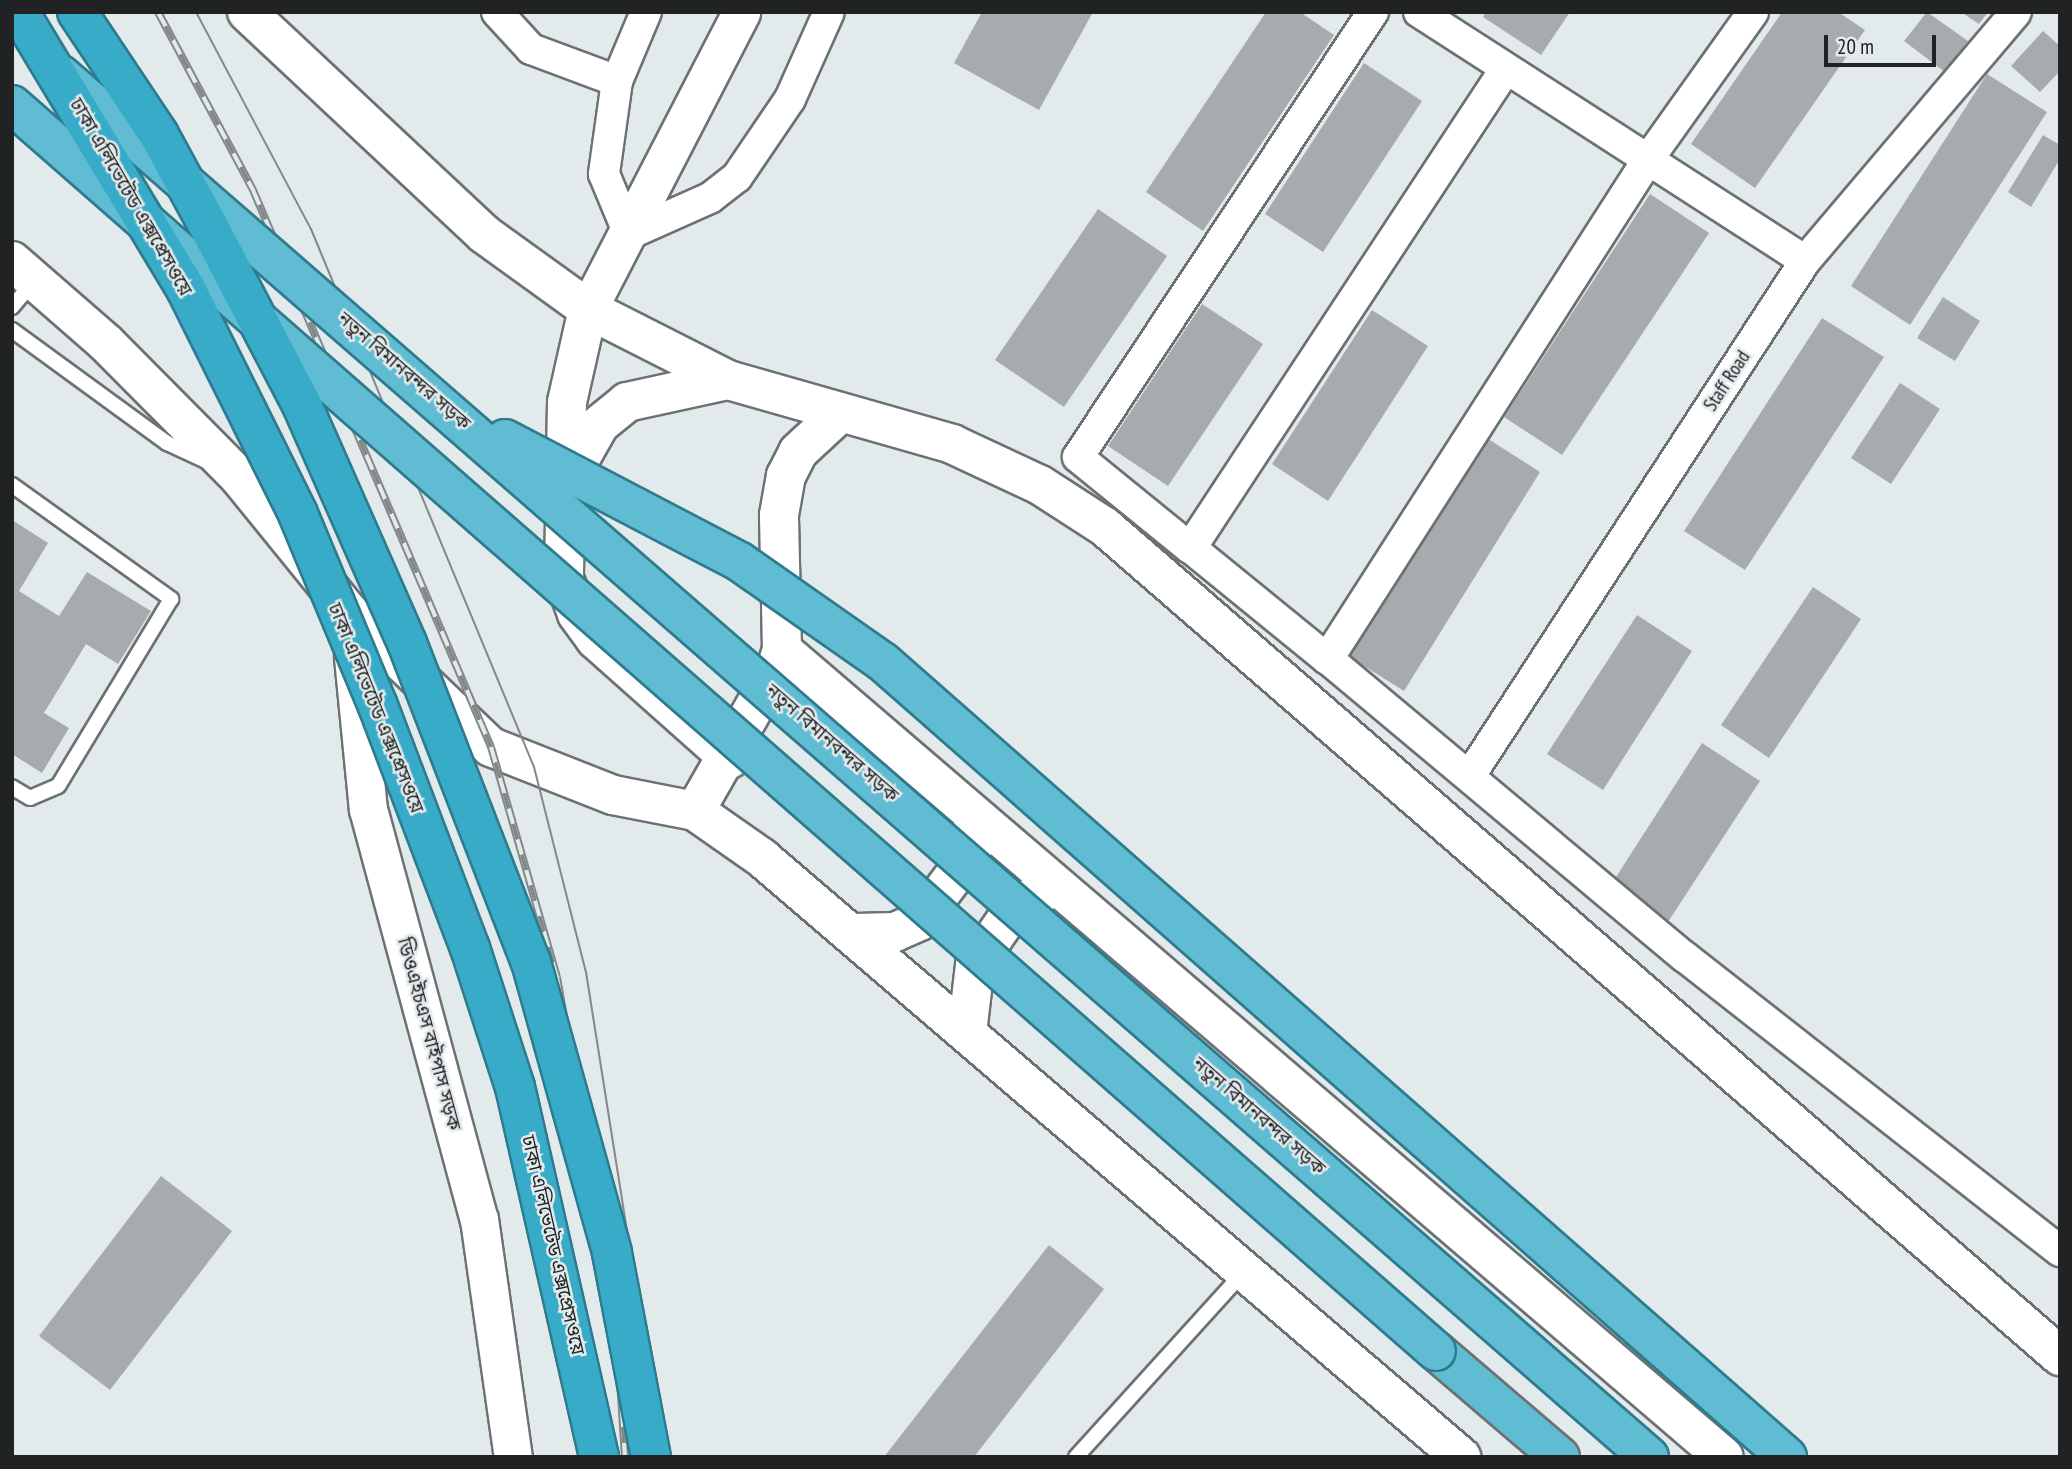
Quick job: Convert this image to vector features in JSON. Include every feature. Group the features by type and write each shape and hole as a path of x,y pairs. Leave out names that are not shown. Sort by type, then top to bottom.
{"highway":[{"name":"ঢাকা এলিভেটেড এক্সপ্রেসওয়ে","path":"19,12 186,289 298,514 378,706 515,1087 599,1457"},
{"path":"77,12 159,135 302,405 407,643 531,962 612,1253 651,1457"},
{"name":"নতুন বিমানবন্দর সড়ক","path":"12,32 456,415 1649,1457"},
{"path":"12,105 1560,1457"},
{"path":"456,415 740,562 883,662 1787,1457"}],"main road":[{"path":"247,12 484,234 588,309 728,380 838,415 952,444 1040,485 1105,527 2060,1356"},
{"path":"19,283 106,343 239,477 348,611 491,747 614,795 695,811 855,933 967,1033 1247,1270 1461,1457"},
{"path":"588,309 567,402 563,491 564,578 577,614 624,667 730,759"},
{"path":"563,491 583,448 627,402 728,380"},
{"path":"695,811 730,759 782,650 779,515 786,476 798,452 838,415"},
{"path":"782,650 1724,1457"},
{"path":"855,933 895,932 920,921 957,877 972,852 962,804"},
{"path":"967,1033 968,991 987,944 1017,904 1038,892 1064,891"}],"street":[{"path":"497,12 531,49 617,81"},
{"path":"629,234 604,174 617,81 646,12"},
{"path":"588,309 629,234 741,12"},
{"path":"629,234 710,198 737,177 790,99 829,12"},
{"path":"1373,12 1078,457 1190,548 1506,70"},
{"path":"1419,12 1805,261"},
{"path":"1753,12 1649,158 1328,659 1471,774 1685,957 2060,1251"},
{"name":"Staff Road","path":"1471,774 1805,261 2016,12"},
{"path":"1467,129 1191,548 1327,659 1582,263"},
{"name":"ডিওএইচএস বাইপাস সড়ক","path":"348,611 368,809 479,1219 513,1457"}],"lane":[{"path":"12,330 167,443 239,477"},
{"path":"12,485 171,599 170,610 58,786 30,799 12,787"},
{"path":"1076,1457 1247,1270"}],"building":[{"path":"982,12 1093,12 1039,110 954,63"},
{"path":"1266,12 1300,12 1334,35 1203,231 1146,192"},
{"path":"1486,12 1570,12 1541,55 1483,17"},
{"path":"1782,12 1838,12 1865,30 1755,188 1691,144"},
{"path":"1927,12 1968,41 1945,72 1904,41"},
{"path":"1961,12 1988,12 1979,24"},
{"path":"2043,31 2060,46 2060,71 2040,92 2011,66"},
{"path":"1364,63 1422,101 1323,252 1265,214"},
{"path":"1987,74 2047,112 1910,325 1851,286"},
{"path":"2043,135 2060,145 2060,159 2031,207 2008,192"},
{"path":"1650,194 1709,233 1562,455 1504,417"},
{"path":"1098,209 1167,256 1064,407 995,360"},
{"path":"1943,297 1980,321 1955,361 1917,338"},
{"path":"1202,304 1263,344 1168,486 1108,446"},
{"path":"1372,310 1428,346 1328,501 1272,464"},
{"path":"1822,318 1884,357 1745,570 1684,531"},
{"path":"1900,383 1940,409 1891,484 1851,458"},
{"path":"1485,437 1540,472 1404,691 1348,656"},
{"path":"12,520 48,543 19,591 59,616 87,572 151,611 118,664 86,644 44,713 69,728 42,773 12,754"},
{"path":"1813,587 1861,619 1769,758 1721,725"},
{"path":"1637,615 1692,651 1603,790 1547,754"},
{"path":"1702,743 1760,781 1666,925 1609,888"},
{"path":"161,1176 232,1231 110,1390 39,1336"},
{"path":"1049,1245 1104,1289 974,1457 884,1457"}],"tram line":[{"path":"196,12 311,229 534,767 586,972 642,1326 652,1457"}],"railway":[{"path":"158,12 253,190 491,747 557,977 616,1315 625,1457"}]}
